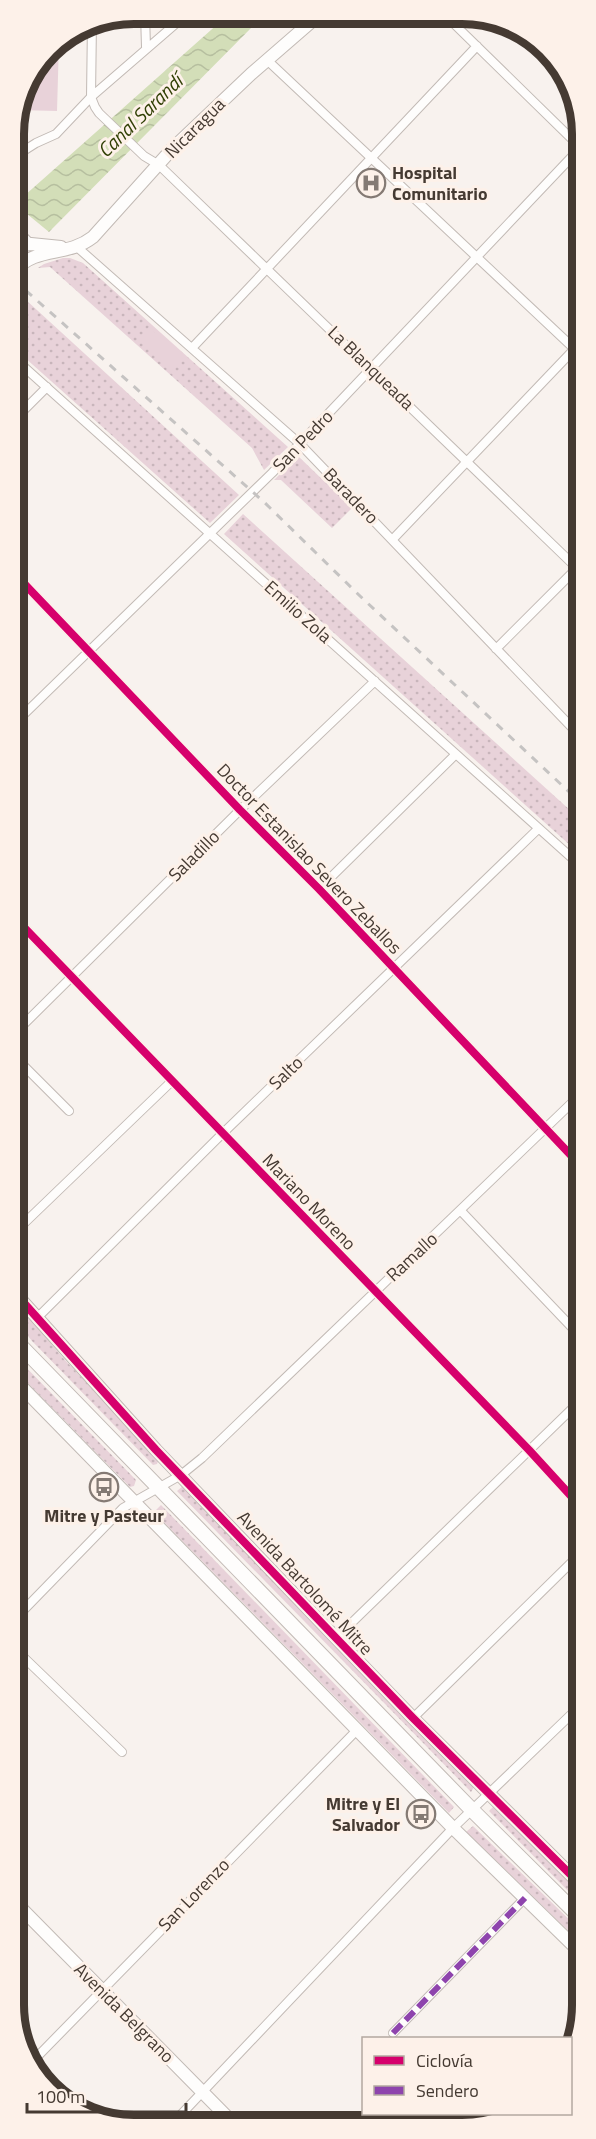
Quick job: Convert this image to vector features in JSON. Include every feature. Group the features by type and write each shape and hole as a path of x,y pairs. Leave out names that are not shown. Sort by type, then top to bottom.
{"main road":[{"name":"Avenida Bartolomé Mitre","path":"24,1350 472,1810 572,1909"}],"street":[{"path":"145,24 146,47"},
{"path":"24,145 49,138 62,129 91,97 175,24"},
{"name":"Nicaragua","path":"76,248 103,228 173,148 309,24"},
{"path":"454,24 572,139"},
{"path":"91,97 92,32"},
{"path":"193,347 477,46"},
{"path":"267,60 572,347"},
{"name":"La Blanqueada","path":"91,97 99,113 144,156 159,165 572,560"},
{"path":"24,151 36,143"},
{"name":"San Pedro","path":"24,714 300,444 572,157"},
{"path":"24,237 31,244"},
{"path":"24,245 76,248"},
{"path":"24,262 35,256 76,248"},
{"name":"Baradero","path":"76,248 193,347 300,444 572,728"},
{"path":"393,539 572,351"},
{"name":"Emilio Zola","path":"24,367 572,858"},
{"path":"24,410 47,387"},
{"path":"496,649 572,576"},
{"name":"Doctor Estanislao Severo Zeballos","path":"24,584 240,810 319,889 572,1156"},
{"name":"Saladillo","path":"24,1024 240,810 375,681"},
{"path":"319,889 455,755"},
{"name":"Salto","path":"36,1319 222,1134 538,829"},
{"name":"Mariano Moreno","path":"24,928 572,1497"},
{"path":"24,1066 69,1111"},
{"path":"24,1223 172,1081"},
{"name":"Ramallo","path":"24,1610 123,1508 181,1475 202,1458 572,1102"},
{"path":"461,1211 572,1328"},
{"name":"Avenida Bartolomé Mitre","path":"24,1304 181,1475 336,1638 572,1876"},
{"path":"24,1389 453,1828 572,1944"},
{"path":"336,1638 572,1409"},
{"path":"413,1718 572,1562"},
{"path":"24,1658 122,1752"},
{"path":"182,2115 453,1828 572,1714"},
{"name":"San Lorenzo","path":"37,2057 357,1730"},
{"path":"393,2032 525,1898"},
{"name":"Avenida Belgrano","path":"24,1911 225,2115"}],"shaded area":[{"path":"59,53 57,111 27,110 35,85"},
{"path":"63,258 83,263 288,447 264,470 252,448 50,267 38,268"},
{"path":"24,298 239,495 210,523 24,357"},
{"path":"149,327 183,358 172,370 138,339"},
{"path":"298,456 352,508 332,528 281,480 274,480"},
{"path":"243,514 572,812 572,847 224,534"},
{"path":"24,1312 64,1359 159,1459 157,1464 153,1465 24,1331"},
{"path":"24,1365 136,1480 134,1486 130,1487 24,1379"},
{"path":"183,1486 474,1787 471,1792 177,1491"},
{"path":"161,1505 454,1807 449,1813 154,1512"},
{"path":"494,1806 572,1884 572,1895 489,1811"},
{"path":"473,1826 572,1922 572,1934 466,1832"}],"water":[{"name":"Canal Sarandí","path":"218,24 255,24 49,232 24,211 24,196"}],"railway":[{"path":"24,289 264,502 360,596 572,795"}],"marked path":[{"path":"393,2033 525,1898"}],"cycle path":[{"path":"24,583 240,810 319,889 572,1156"},
{"path":"24,927 572,1497"},
{"path":"24,1303 156,1450 413,1718 572,1876"}],"place":[{"name":"Hospital Comunitario","path":"371,183"},
{"name":"Mitre y Pasteur","path":"104,1487"},
{"name":"Mitre y El Salvador","path":"421,1814"}]}
